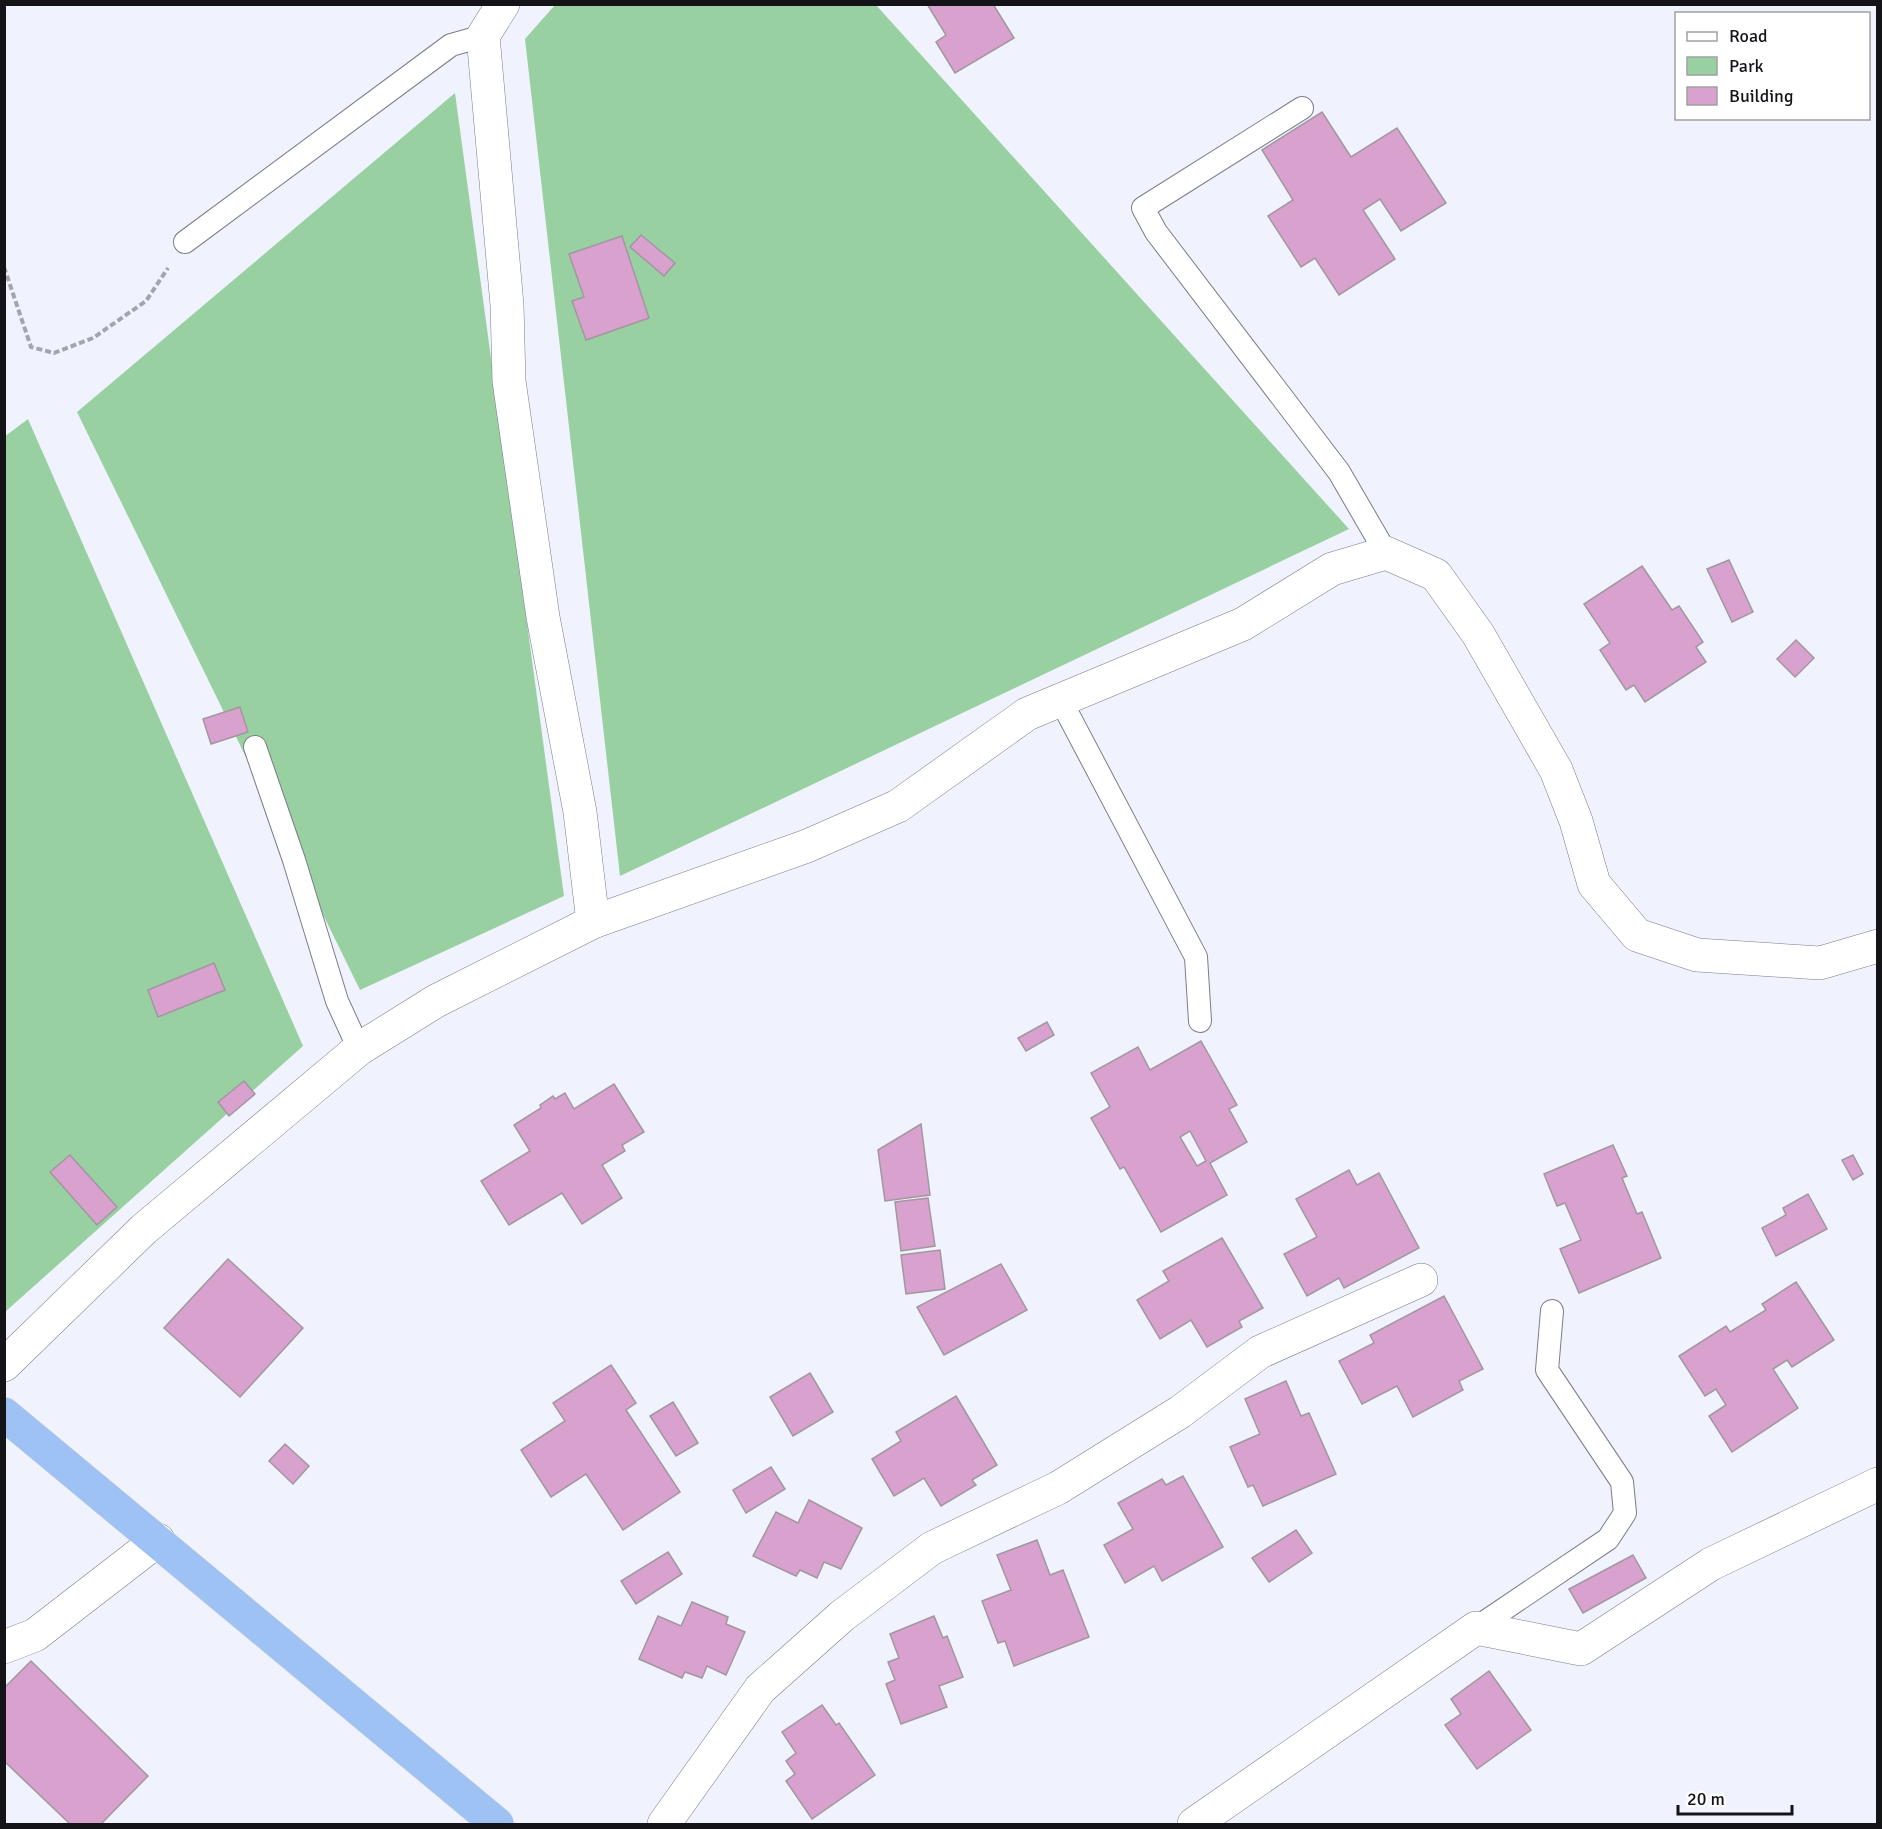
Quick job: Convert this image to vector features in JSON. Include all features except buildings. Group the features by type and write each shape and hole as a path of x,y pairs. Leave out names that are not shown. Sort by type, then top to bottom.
{"highway":[{"path":"4,1414 497,1824"}],"street":[{"path":"503,4 483,36 502,237 509,381 543,617 580,812 592,922"},
{"path":"4,1365 144,1229 359,1049 436,1001 592,922 807,846 898,806 1027,714 1243,624 1332,569 1386,554 1436,575 1478,634 1556,770 1576,821 1594,884 1637,935 1697,955 1820,963 1878,946"},
{"path":"664,1824 760,1689 842,1616 932,1548 1058,1488 1180,1412 1260,1352 1421,1280"},
{"path":"1194,1824 1476,1628 1581,1649 1711,1564 1878,1484"},
{"path":"4,1647 35,1635 158,1540"}],"lane":[{"path":"184,242 451,45 483,36"},
{"path":"1302,108 1143,208 1156,232 1339,472 1386,554"},
{"path":"1060,699 1196,957 1200,1021"},
{"path":"255,747 294,860 337,1001 359,1049"},
{"path":"1476,1628 1608,1539 1625,1513 1622,1482 1547,1370 1552,1311"}],"path":[{"path":"4,267 31,347 54,352 93,338 146,302 184,242"},
{"path":"4,285 8,280"}],"green space":[{"path":"555,5 876,5 1349,529 620,876 525,39"},
{"path":"455,93 564,896 360,990 77,412"},
{"path":"28,419 303,1046 5,1312 4,437"}]}
